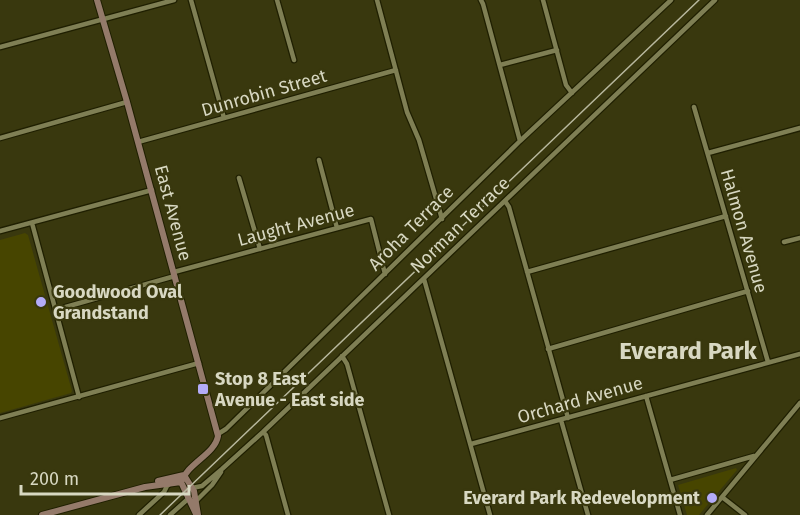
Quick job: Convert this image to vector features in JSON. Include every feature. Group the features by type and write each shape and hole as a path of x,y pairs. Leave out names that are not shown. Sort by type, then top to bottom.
{"street":[{"name":"East Avenue","path":"97,0 152,190 218,434"},
{"path":"0,46 174,0"},
{"path":"191,0 224,118"},
{"path":"277,0 294,60"},
{"path":"377,0 407,112 419,140 442,219"},
{"path":"481,0 520,141"},
{"path":"543,0 566,85 572,93"},
{"name":"Aroha Terrace","path":"183,479 215,445 218,434 229,427 520,141 671,0"},
{"name":"Norman Terrace","path":"192,488 201,486 263,432 715,0"},
{"path":"500,65 557,50"},
{"name":"Dunrobin Street","path":"138,142 396,69"},
{"path":"0,138 127,102"},
{"name":"Halmon Avenue","path":"694,107 768,362"},
{"path":"708,153 800,128"},
{"path":"319,160 337,228"},
{"path":"239,178 260,249"},
{"path":"0,231 152,190"},
{"path":"505,201 509,207 568,418"},
{"path":"527,272 726,216"},
{"name":"Laught Avenue","path":"55,310 370,219 386,274"},
{"path":"32,223 79,397"},
{"path":"784,242 800,238"},
{"path":"424,279 490,515"},
{"path":"548,349 748,291"},
{"name":"Orchard Avenue","path":"471,444 800,354"},
{"path":"342,356 347,364 389,515"},
{"path":"0,418 199,363"},
{"path":"646,396 680,515"},
{"path":"707,515 800,404"},
{"path":"561,420 588,515"},
{"path":"263,432 266,435 288,515"},
{"path":"670,480 756,456"},
{"name":"Norman Terrace","path":"196,501 212,485 222,469"},
{"path":"145,487 167,478 183,479 192,488 197,515"},
{"path":"42,515 183,479"},
{"path":"183,479 197,515"},
{"path":"139,515 171,483"},
{"path":"723,496 745,515"},
{"path":"170,515 189,498"}],"shaded area":[{"path":"25,233 28,235 72,391 0,413 0,240"},
{"path":"736,468 737,470 699,515 687,515 678,485"}],"tram line":[{"path":"160,515 699,0"}],"place":[{"name":"Goodwood Oval Grandstand","path":"41,302"},
{"name":"Stop 8 East Avenue - East side","path":"203,389"},
{"name":"Everard Park Redevelopment","path":"712,498"}],"district":[{"name":"Everard Park","path":"688,351"}]}
